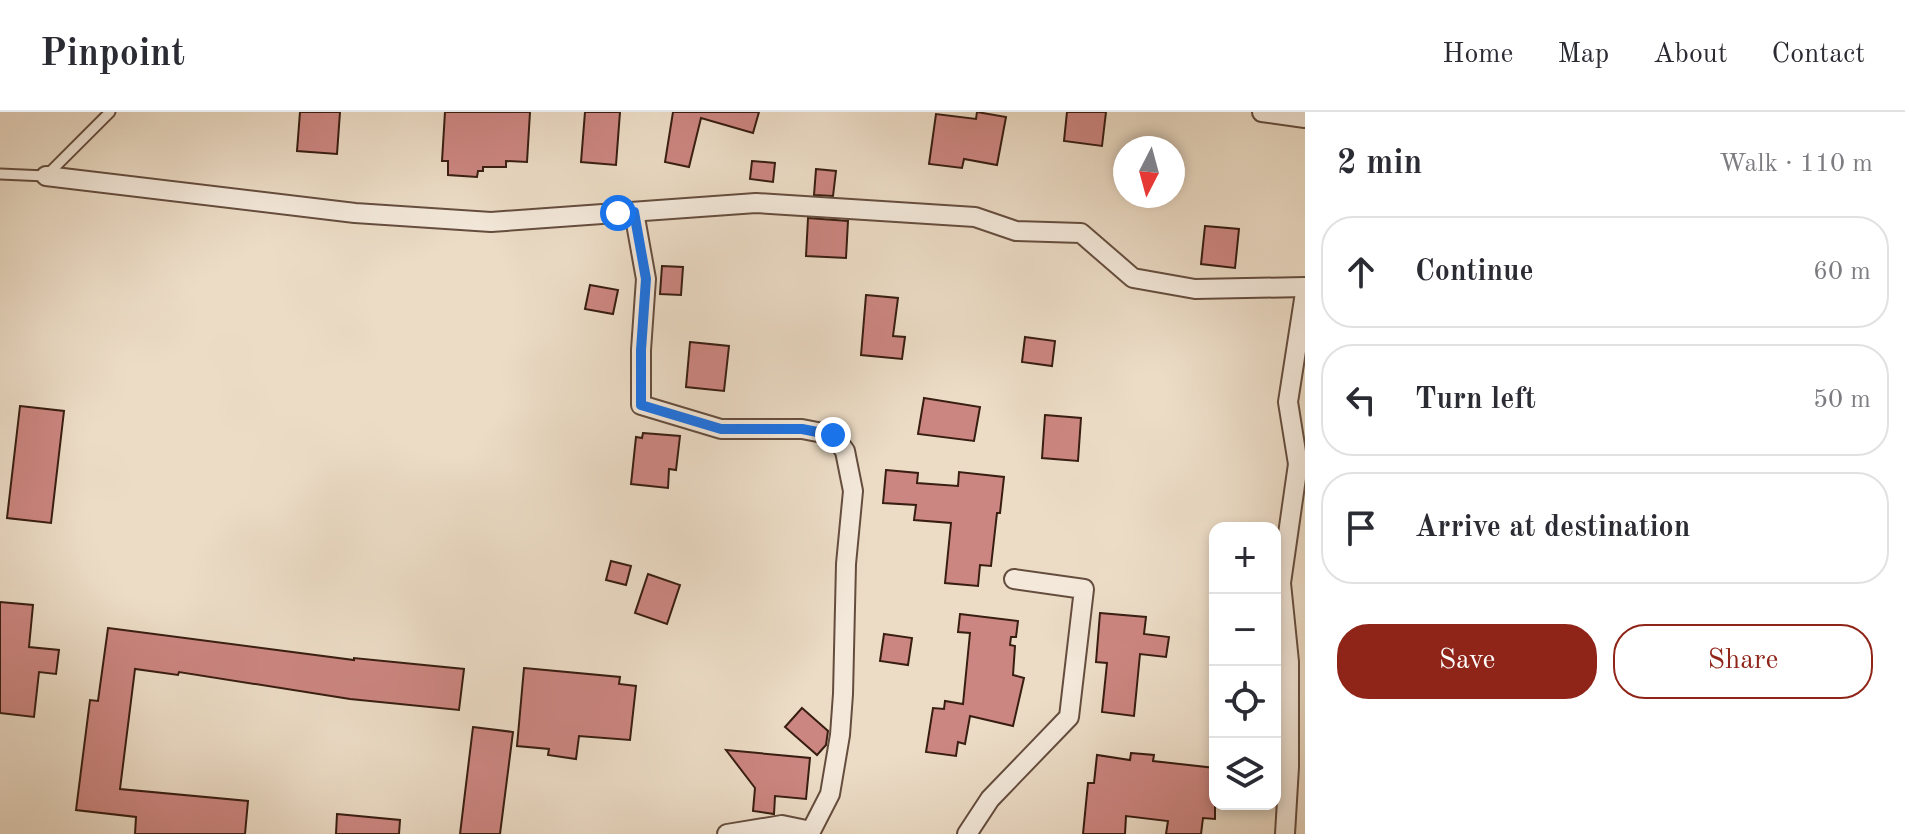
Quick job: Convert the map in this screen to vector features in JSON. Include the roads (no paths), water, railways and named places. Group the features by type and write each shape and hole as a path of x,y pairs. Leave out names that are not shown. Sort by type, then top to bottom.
{"street":[{"path":"1262,112 1305,118"},
{"path":"46,176 355,213 491,222 756,203 975,217 1016,231 1081,233 1133,278 1195,289 1305,290 1288,402 1302,464 1281,583 1296,641 1297,774 1285,834"},
{"path":"634,212 646,279 641,405 721,429 802,429 833,435 845,451 853,491 846,564 840,735 830,794 811,831 782,825 727,834"},
{"path":"967,834 990,799 1069,717 1084,589 1014,579"}],"lane":[{"path":"0,174 46,176 110,112"}]}
